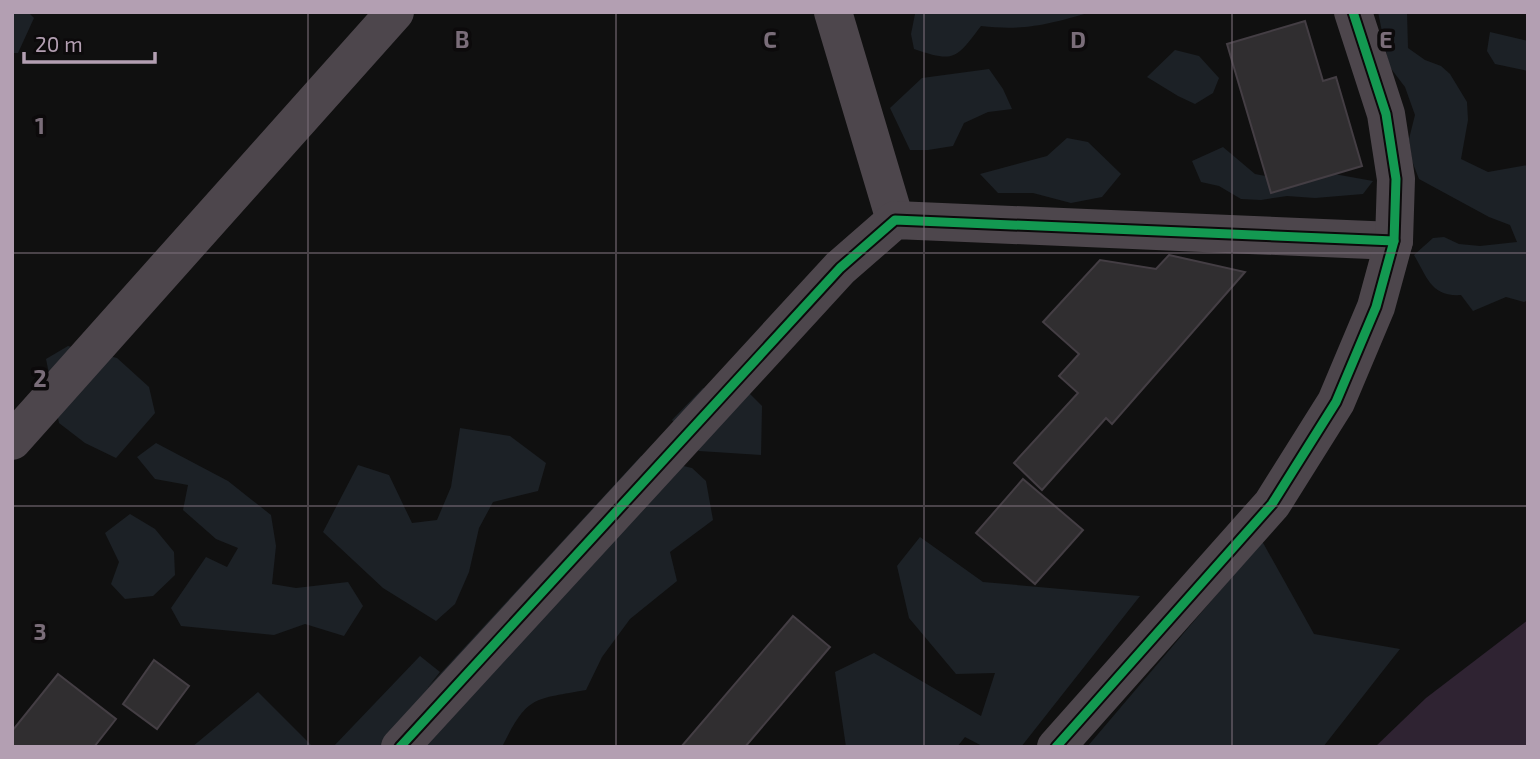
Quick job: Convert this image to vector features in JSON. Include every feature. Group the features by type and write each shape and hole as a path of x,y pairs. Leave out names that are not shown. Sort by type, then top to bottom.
{"street":[{"path":"12,441 395,12"},
{"path":"833,12 895,220"},
{"path":"1056,747 1272,505 1336,402 1376,306 1394,241 1396,178 1386,114 1353,12"},
{"path":"400,747 840,268 895,220 1394,241"}],"shaded area":[{"path":"12,12 28,12 34,18 18,53 12,53"},
{"path":"912,12 1092,12 1037,25 1012,28 981,26 960,51 947,57 914,49 911,34 915,14"},
{"path":"1378,12 1407,12 1408,48 1450,74 1467,102 1468,120 1461,159 1488,172 1528,165 1528,300 1524,302 1506,297 1473,311 1461,295 1451,295 1436,289 1414,255 1433,238 1444,237 1459,244 1480,246 1517,242 1510,225 1489,217 1419,179 1412,161 1409,139 1415,115 1405,87 1389,66"},
{"path":"1490,32 1528,41 1528,71 1495,64 1487,51"},
{"path":"1175,50 1199,56 1219,78 1213,93 1195,104 1147,77"},
{"path":"989,69 1003,89 1012,109 988,112 964,123 953,146 910,150 890,108 922,78"},
{"path":"1067,138 1088,142 1121,174 1102,197 1071,203 1033,193 998,193 980,174 1047,156"},
{"path":"1223,147 1255,174 1276,178 1334,174 1373,181 1363,194 1241,199 1219,186 1201,182 1192,161"},
{"path":"68,346 117,358 149,387 155,413 116,458 85,443 59,423 46,359"},
{"path":"703,388 748,392 762,406 761,455 699,451 672,420"},
{"path":"460,428 510,436 546,463 538,491 493,502 479,528 469,572 455,604 436,621 383,588 323,532 358,465 389,475 412,523 437,520 451,487"},
{"path":"156,443 228,481 271,515 276,546 272,584 296,588 348,582 363,606 344,636 305,624 274,635 181,626 171,608 206,557 227,567 238,548 216,539 183,510 188,485 155,479 137,457"},
{"path":"641,456 692,468 706,481 713,520 670,552 677,581 630,619 602,657 586,690 534,703 518,718 502,747 333,747 420,656 440,672 428,687"},
{"path":"130,514 155,529 174,552 175,575 153,596 125,599 111,584 119,562 105,533"},
{"path":"920,537 983,582 1140,596 1021,747 984,747 965,737 957,747 846,747 835,672 874,653 981,716 995,673 956,674 909,618 897,566"},
{"path":"1262,541 1314,634 1400,649 1323,747 1087,747"},
{"path":"1528,620 1528,747 1375,747 1426,698"},
{"path":"258,692 313,747 192,747"}],"building":[{"path":"1305,21 1323,81 1336,77 1362,166 1271,193 1227,44"},
{"path":"1169,255 1245,272 1112,424 1106,418 1042,490 1014,463 1078,393 1059,376 1079,354 1043,322 1100,260 1156,269"},
{"path":"1023,479 1083,530 1035,584 976,533"},
{"path":"793,616 830,647 745,747 681,747"},
{"path":"154,660 189,686 157,729 123,704"},
{"path":"58,674 116,719 94,747 12,747 12,731"}],"cycle path":[{"path":"1056,747 1272,504 1336,402 1376,307 1394,241 1396,179 1386,114 1353,12"},
{"path":"400,747 840,268 895,220 1394,241"}]}
